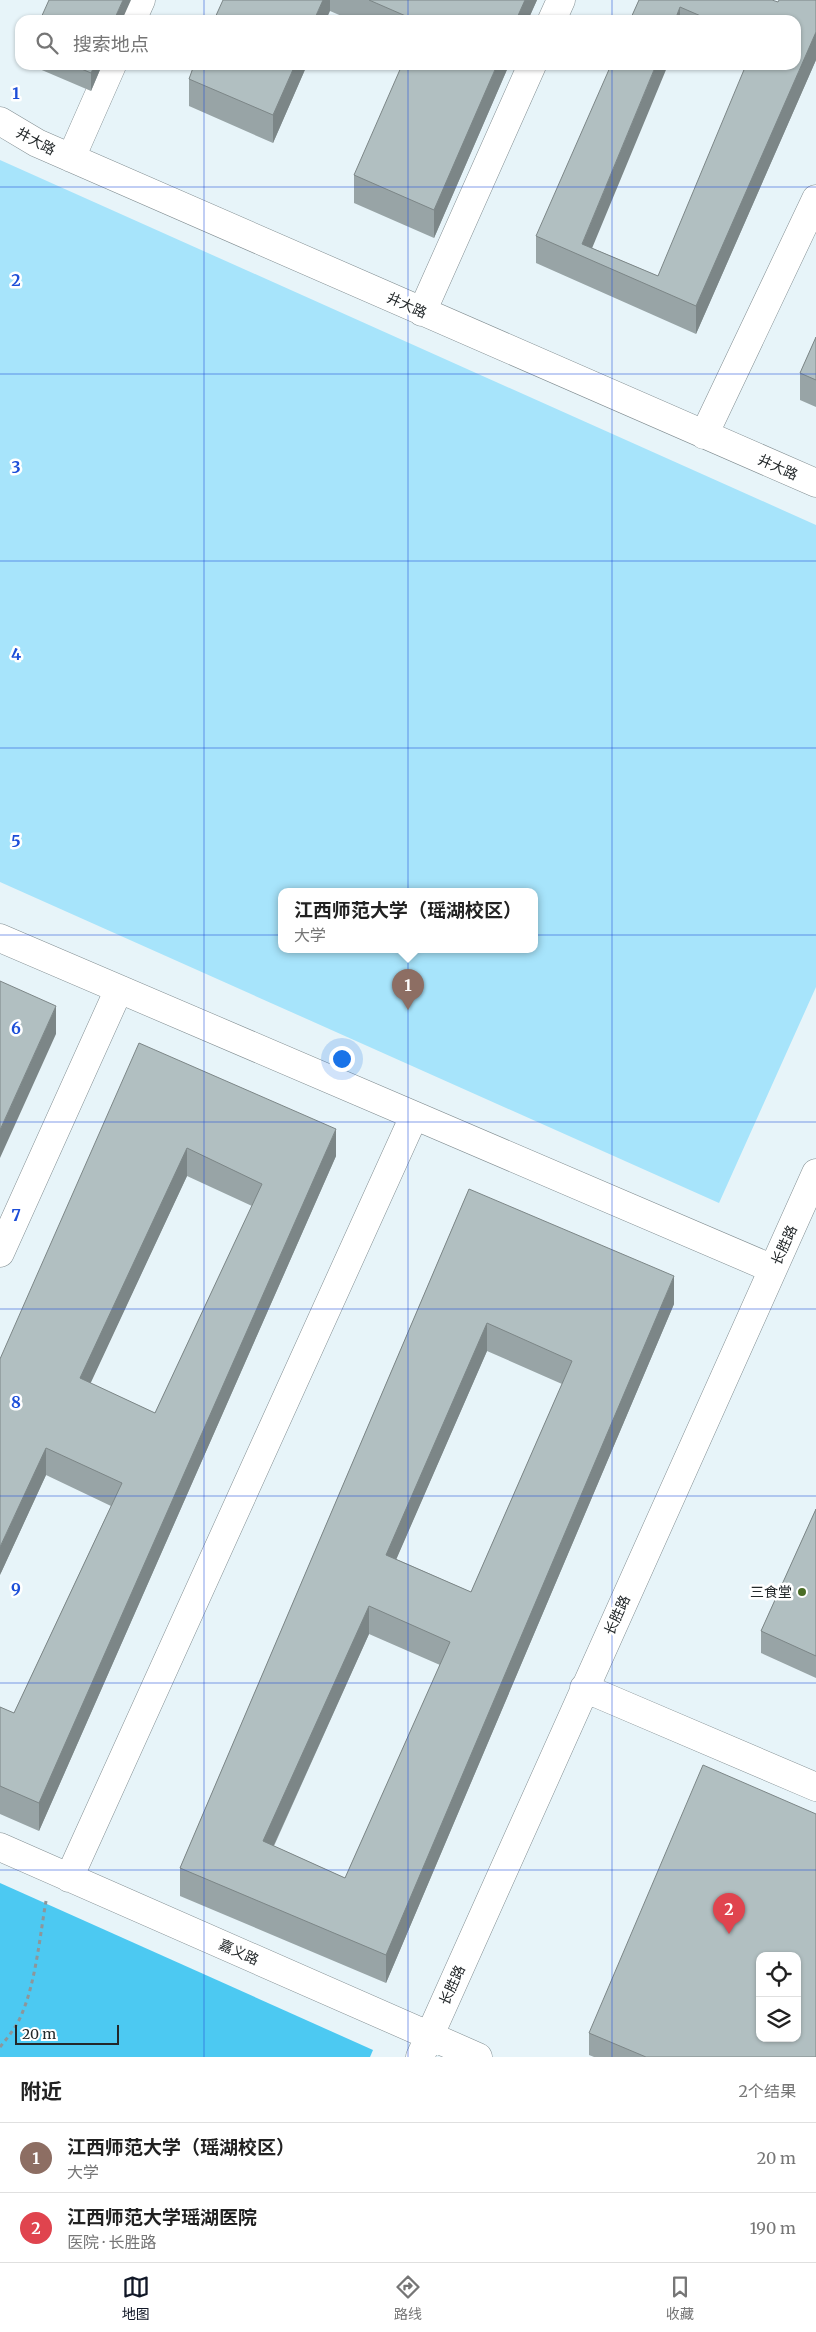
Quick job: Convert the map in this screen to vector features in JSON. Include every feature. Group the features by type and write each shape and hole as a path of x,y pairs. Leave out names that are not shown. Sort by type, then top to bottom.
{"street":[{"path":"134,15 141,0"},
{"path":"554,15 561,0"},
{"path":"71,158 110,70"},
{"path":"422,312 530,70"},
{"name":"井大路","path":"0,121 38,143 71,158 816,483"},
{"path":"704,435 816,199"},
{"path":"0,938 773,1269"},
{"path":"0,1254 119,989"},
{"path":"69,1878 414,1116"},
{"name":"长胜路","path":"425,2046 816,1173"},
{"path":"584,1688 816,1787"},
{"name":"嘉义路","path":"0,1847 425,2046 478,2057"}],"path":[{"path":"0,2047 15,2028 23,2011 36,1958 48,1889 69,1878"}],"shaded area":[{"path":"0,160 816,525 816,987 719,1203 0,882"},
{"path":"0,1883 373,2050 370,2057 0,2057"}],"building":[{"path":"49,0 123,0 116,15 42,15"},
{"path":"223,0 323,0 316,15 216,15"},
{"path":"369,0 525,0 518,15 404,15"},
{"path":"639,0 772,0 778,2 779,0 816,0 816,32 801,66 801,15 698,15 680,7 677,15 632,15"},
{"path":"192,70 293,70 273,115 189,79"},
{"path":"400,70 495,70 434,210 354,175"},
{"path":"609,70 654,70 582,244 658,276 744,70 799,70 696,306 536,236"},
{"path":"816,337 816,380 800,373"},
{"path":"0,981 56,1006 0,1130"},
{"path":"139,1043 336,1129 39,1803 0,1786 0,1707 14,1713 122,1483 46,1448 0,1547 0,1359","holes":["187,1148 262,1184 155,1413 80,1378"]},
{"path":"469,1189 674,1276 386,1955 180,1868","holes":["487,1323 572,1361 471,1592 386,1555","369,1606 450,1642 345,1878 263,1841"]},
{"name":"三食堂","path":"816,1509 816,1656 761,1631"},
{"path":"703,1765 816,1814 816,2057 646,2057 589,2033"}],"place":[{"name":"江西师范大学（瑶湖校区）","path":"408,1010"},
{"name":"三食堂","path":"802,1592"},
{"name":"江西师范大学瑶湖医院","path":"729,1934"}]}
